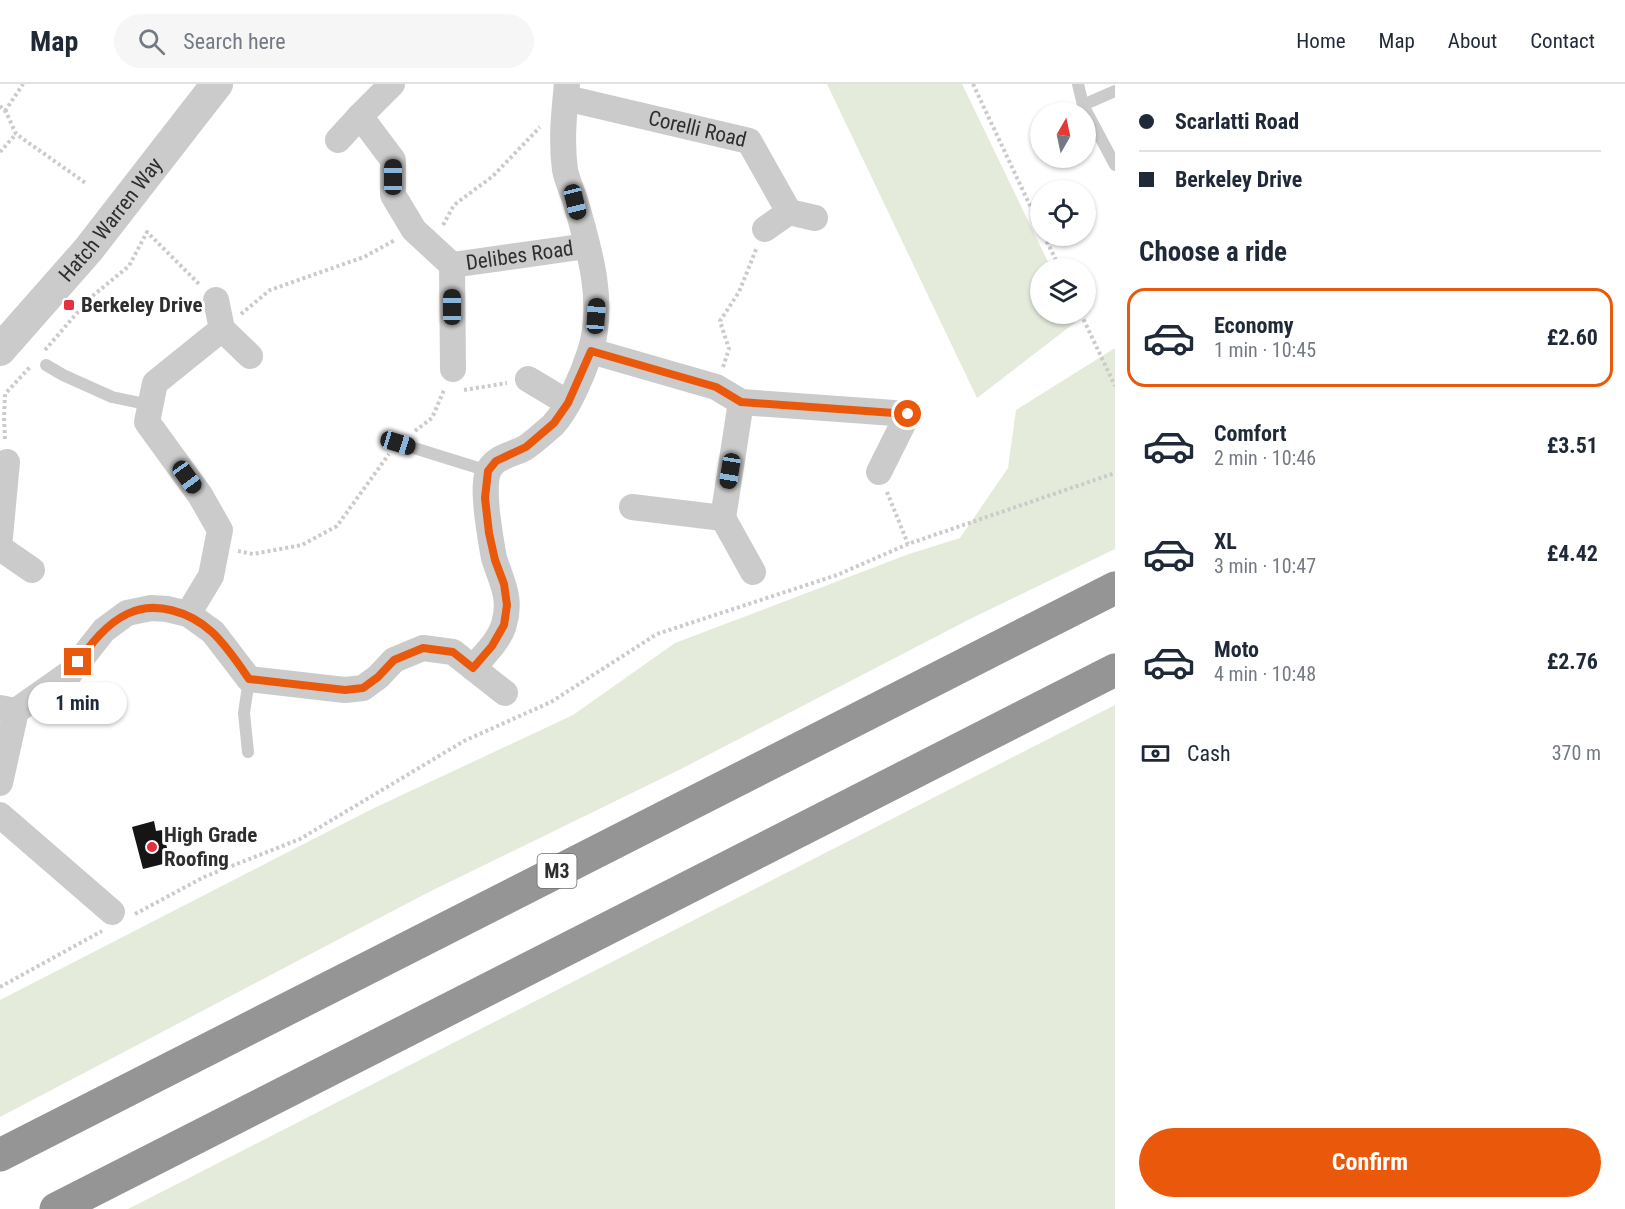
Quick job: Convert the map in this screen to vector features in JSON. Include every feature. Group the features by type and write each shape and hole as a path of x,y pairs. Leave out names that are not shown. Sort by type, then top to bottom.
{"highway":[{"name":"M3","path":"0,1155 1115,588"},
{"path":"56,1209 1115,670"}],"street":[{"name":"Hatch Warren Way","path":"0,350 88,250 217,84"},
{"path":"338,140 392,84"},
{"path":"473,668 492,646 504,625 507,605 504,584 495,560 489,533 485,498 488,471 496,461 526,447 554,423 568,403 591,351 597,301 593,270 565,172 562,136 566,91"},
{"name":"Corelli Road","path":"566,91 749,141 789,212"},
{"name":"Delibes Road","path":"360,116 393,159 393,195 422,238 452,265 453,369"},
{"path":"765,229 789,212 815,218"},
{"name":"Delibes Road","path":"452,265 586,246"},
{"path":"216,300 222,329 250,356"},
{"path":"188,614 211,576 220,530 200,495 147,422 155,382 222,329"},
{"path":"591,351 716,387 741,402 908,414 879,472"},
{"path":"528,379 568,403"},
{"path":"741,402 723,518 753,572"},
{"path":"0,537 7,462"},
{"path":"632,507 723,518"},
{"path":"0,548 32,570"},
{"path":"0,783 8,709 70,673 104,630 128,613 151,608 188,614 213,632 249,679 345,690 363,688 378,677 394,660 423,648 453,652 505,693"},
{"path":"0,815 117,919"}],"lane":[{"path":"1078,84 1082,102"},
{"path":"1090,102 1115,91"},
{"path":"1096,129 1115,165"},
{"path":"41,361 63,375 112,397 150,405"},
{"path":"398,443 488,471"},
{"path":"249,679 244,713 249,752"}],"path":[{"path":"5,111 23,84"},
{"path":"973,84 1030,206"},
{"path":"222,329 270,290 422,238 454,205 493,177 566,91"},
{"path":"0,106 5,111 16,134 87,184"},
{"path":"0,152 16,134"},
{"path":"716,387 729,349 720,321 739,292 765,229"},
{"path":"7,462 5,394 41,361 90,298 129,266 147,232 216,300"},
{"path":"1086,324 1115,386"},
{"path":"217,549 253,554 302,545 337,526 398,443 432,418 453,369"},
{"path":"443,394 528,379"},
{"path":"879,472 908,544"},
{"path":"0,987 117,919 204,878 300,840 464,741 551,702 657,634 837,575 908,544 1115,473"}],"green space":[{"path":"827,84 962,84 1030,225 1030,246 1040,246 1046,258 1030,258 1030,324 1073,324 977,398"},
{"path":"1115,348 1115,549 970,619 679,770 427,893 0,1117 0,1000 370,810 573,715 675,643 909,554 960,538 1008,468 1016,410"},
{"path":"1115,705 1115,1209 128,1209"}],"building":[{"name":"High Grade Roofing","path":"154,821 156,831 162,830 171,862 143,869 132,827"}],"place":[{"name":"Berkeley Drive","path":"69,305"},
{"name":"High Grade Roofing","path":"152,847"}],"route":[{"path":"78,662 104,630 128,613 151,608 188,614 213,632 249,679 345,690 363,688 378,677 394,660 423,648 453,652 473,668 492,646 504,625 507,605 504,584 495,560 489,533 485,498 488,471 496,461 526,447 554,423 568,403 591,351 716,387 741,402 908,414"}]}
